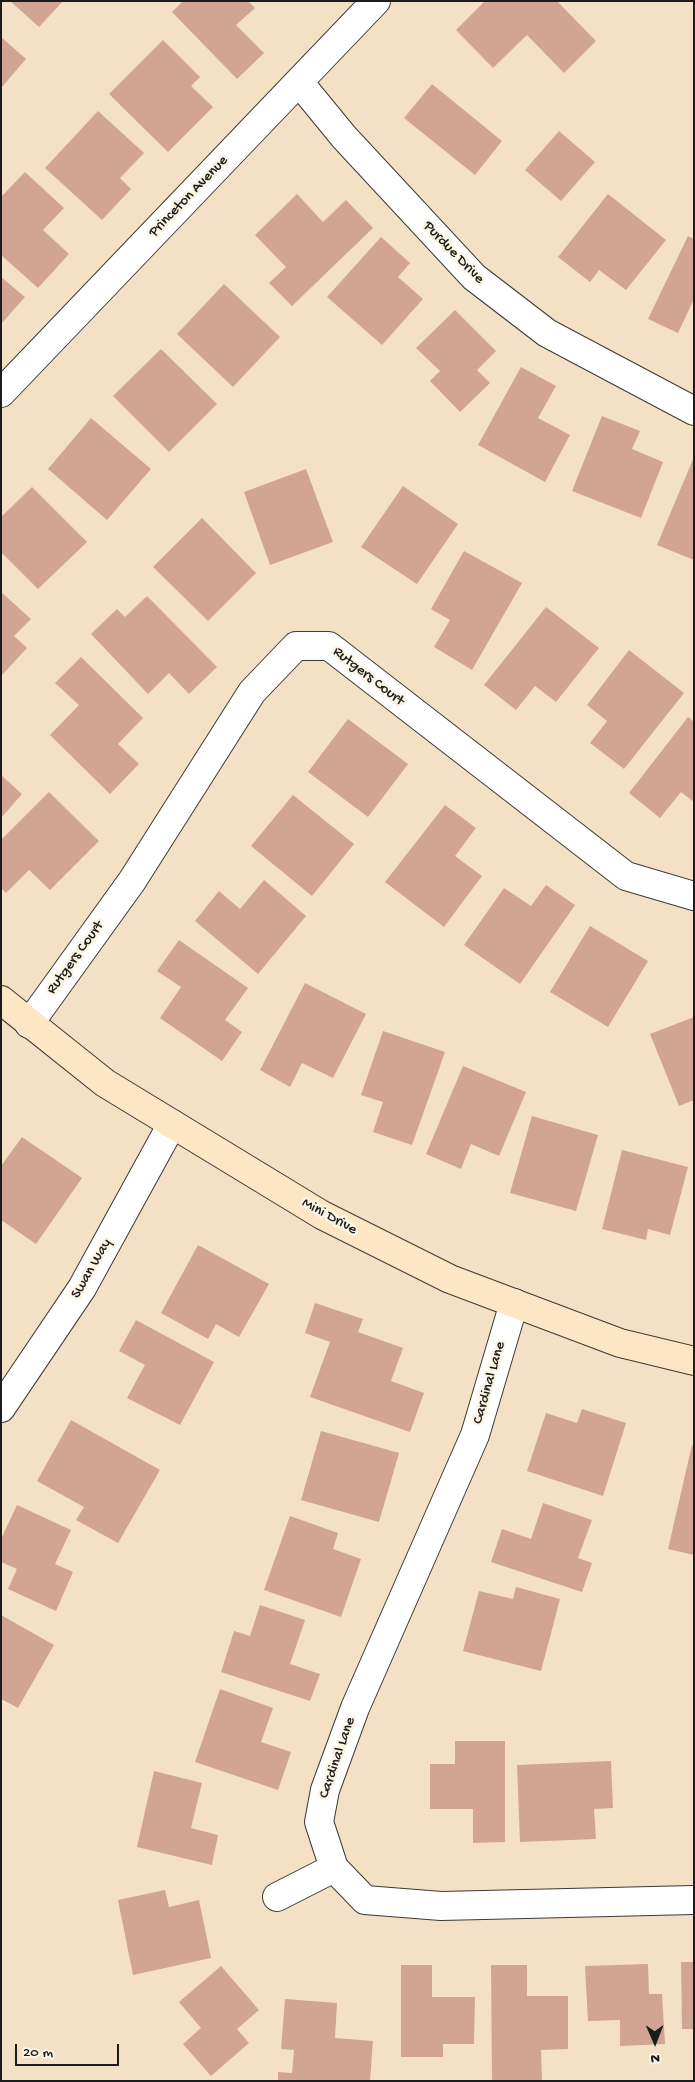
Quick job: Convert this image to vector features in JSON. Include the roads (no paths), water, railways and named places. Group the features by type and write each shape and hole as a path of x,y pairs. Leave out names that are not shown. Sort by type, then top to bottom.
{"street":[{"name":"Princeton Avenue","path":"1,393 376,1"},
{"name":"Purdue Drive","path":"299,82 344,137 474,277 547,333 694,411"},
{"name":"Rutgers Court","path":"29,1024 132,881 252,692 296,646 329,646 626,876 694,896"},
{"name":"Mini Drive","path":"1,1000 105,1083 322,1215 450,1279 620,1343 694,1361"},
{"name":"Swan Way","path":"1,1408 82,1288 172,1124"},
{"name":"Cardinal Lane","path":"514,1303 475,1435 355,1708 325,1790 319,1822 334,1868 365,1900 441,1906 694,1900"},
{"path":"277,1897 334,1868"}]}
